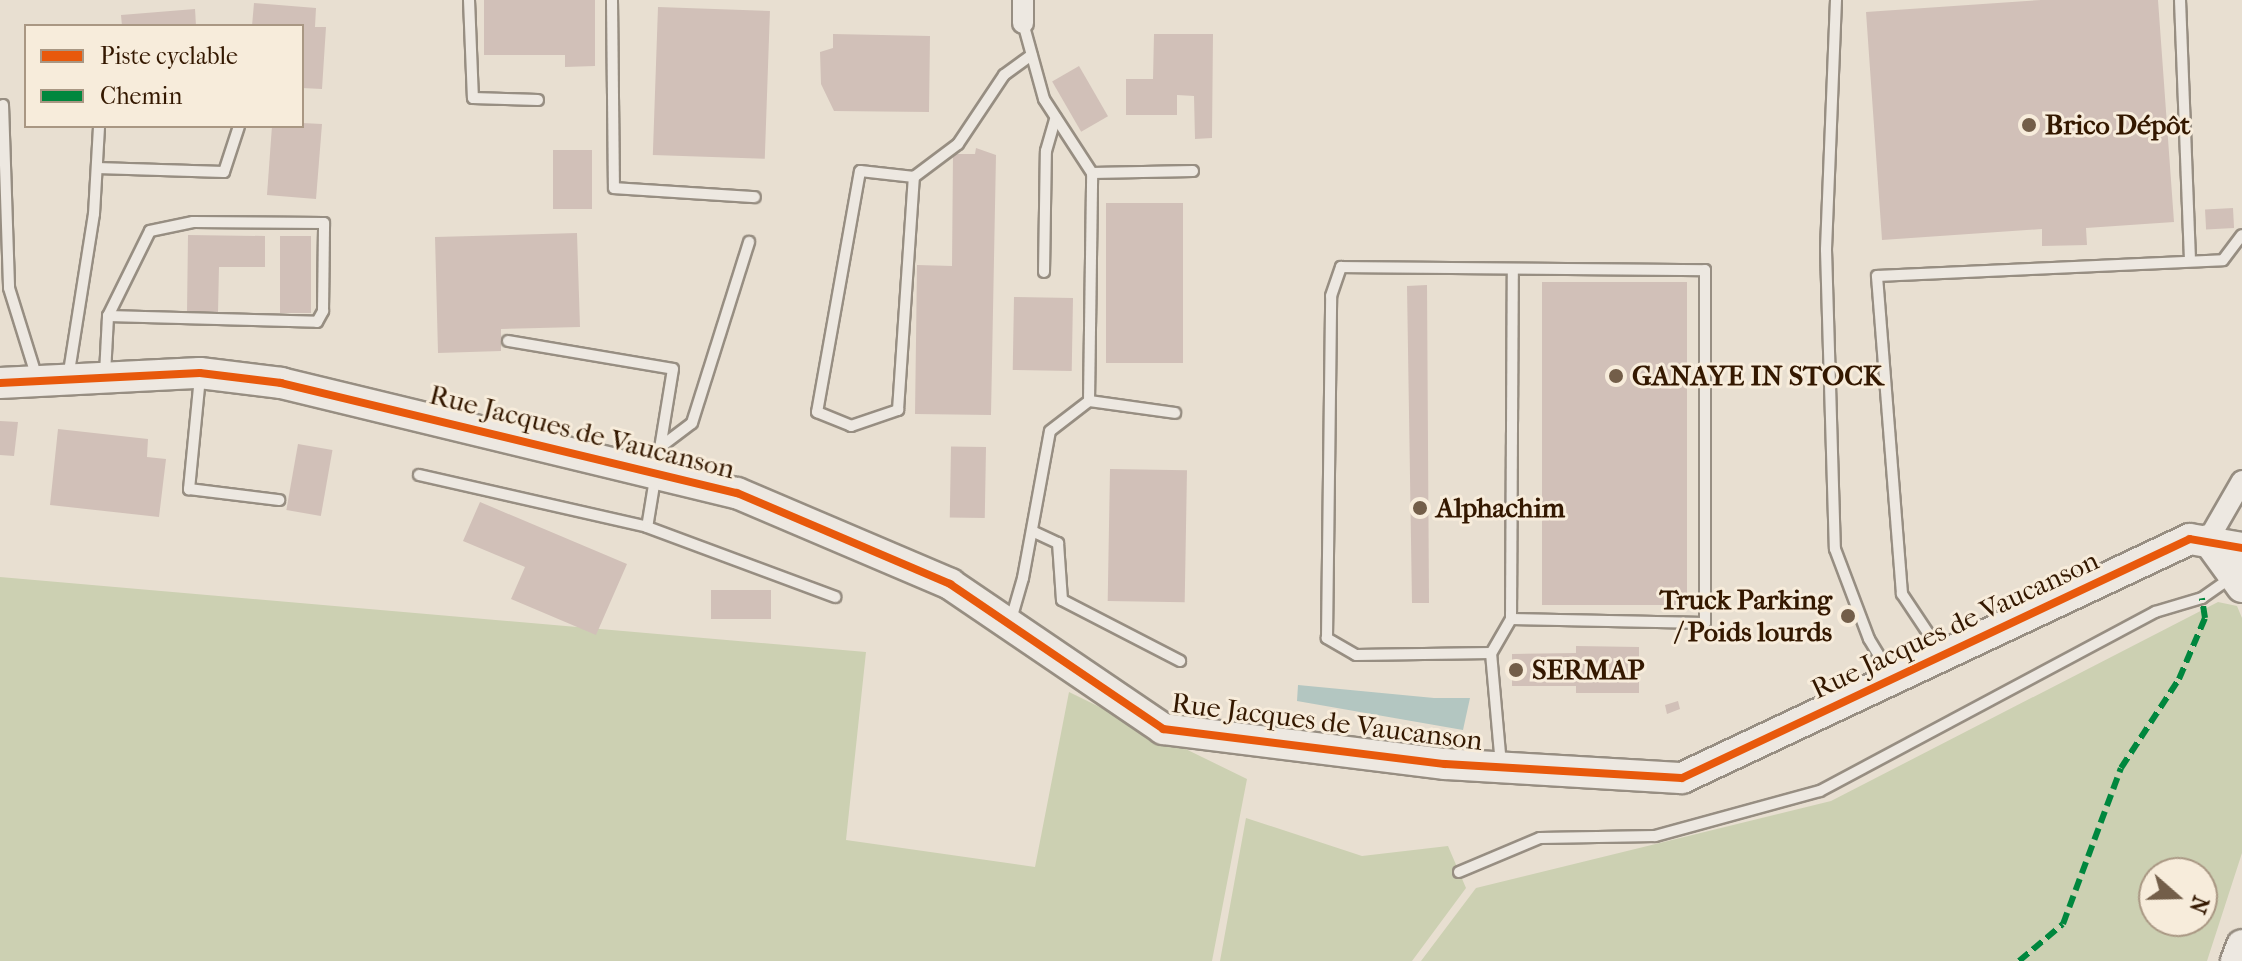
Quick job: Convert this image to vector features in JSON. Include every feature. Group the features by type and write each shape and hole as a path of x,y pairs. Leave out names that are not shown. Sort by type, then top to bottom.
{"street":[{"path":"1023,0 1023,23"},
{"name":"Rue Jacques de Vaucanson","path":"0,383 200,373 295,386 660,459 936,578 1163,729 1445,764 1501,764 1682,778 2199,539"},
{"path":"2239,570 2199,539 2242,481"},
{"path":"2236,961 2242,945"}],"lane":[{"path":"469,0 473,98 538,100"},
{"path":"612,0 614,188 755,197"},
{"path":"1836,0 1826,250 1835,549 1869,639 1893,678"},
{"path":"2180,0 2190,261"},
{"path":"1023,23 1044,99 1092,173 1089,401"},
{"path":"914,177 898,410 851,426 817,412 860,171 914,177 958,144 1004,75 1032,55"},
{"path":"3,105 9,288 38,380"},
{"path":"1044,272 1046,151 1056,117"},
{"path":"68,378 97,168 99,128"},
{"path":"97,168 224,172 238,128"},
{"path":"1092,173 1193,171"},
{"path":"105,376 108,316 150,231 193,222 324,223 323,311 317,322 108,316"},
{"path":"1944,657 1902,594 1877,276 2223,260 2242,235"},
{"path":"660,459 692,423 749,242"},
{"path":"1491,653 1356,655 1327,638 1331,296 1341,267 1705,270 1705,623 1511,619"},
{"path":"1501,764 1492,696 1491,653 1511,619 1513,269"},
{"path":"508,341 673,369 647,527"},
{"path":"200,373 189,489 279,500"},
{"path":"1009,624 1032,531 1050,431 1089,401 1175,413"},
{"path":"419,475 647,527 835,597"},
{"path":"1032,531 1058,543 1062,600 1180,661"},
{"path":"1459,872 1540,838 1655,836 1820,791 2155,612 2202,598 2239,570"}],"green space":[{"path":"0,577 866,652 846,840 1035,867 1069,692 1247,779 1212,961 0,961"},
{"path":"2218,602 2237,606 2242,618 2242,853 2218,927 2218,857 2138,857 2138,937 2215,937 2207,961 1421,961 1476,888 1831,801"},
{"path":"1246,818 1362,856 1448,846 1466,888 1412,961 1220,961"}],"shaded area":[{"path":"1298,685 1434,698 1470,698 1463,730 1297,701"}],"building":[{"path":"484,0 595,0 595,66 565,67 565,55 484,55"},
{"path":"2041,0 2158,0 2174,222 2086,228 2087,245 2042,246 2042,229 1882,240 1866,12"},
{"path":"254,3 316,8 315,27 326,27 322,89 304,88 304,24 252,24"},
{"path":"658,7 770,11 765,159 653,155"},
{"path":"195,9 196,24 122,24 121,15"},
{"path":"833,34 930,36 929,112 834,111 821,84 820,52 833,48"},
{"path":"1154,34 1213,34 1212,138 1195,139 1194,96 1177,95 1177,115 1126,115 1126,79 1153,79"},
{"path":"1079,66 1108,116 1081,132 1052,82"},
{"path":"304,123 322,124 316,199 267,195 272,128 304,128"},
{"path":"976,148 996,155 991,415 915,414 917,265 952,266 953,154 975,154"},
{"path":"553,150 592,150 592,209 553,209"},
{"path":"1106,203 1183,203 1183,363 1106,363"},
{"path":"2233,208 2234,228 2206,229 2205,209"},
{"path":"577,233 580,327 501,329 501,351 438,353 435,237"},
{"path":"188,235 265,236 265,267 219,267 218,313 187,312"},
{"path":"280,236 311,236 311,313 280,313"},
{"name":"GANAYE IN STOCK","path":"1542,282 1687,282 1687,605 1542,605"},
{"name":"Alphachim","path":"1427,285 1429,603 1412,603 1407,286"},
{"path":"1014,297 1073,298 1072,371 1013,370"},
{"path":"0,421 18,422 14,456 0,455"},
{"path":"58,429 148,439 147,457 166,459 159,517 50,505"},
{"path":"298,444 332,450 321,516 286,510"},
{"path":"951,446 986,447 985,518 950,517"},
{"path":"1110,469 1187,470 1185,602 1108,601"},
{"path":"480,502 627,564 596,635 511,599 525,567 463,541"},
{"path":"711,590 771,590 771,619 711,619"},
{"path":"1576,646 1639,647 1639,693 1576,693 1576,686 1512,686 1512,654 1576,653"},
{"path":"1678,701 1680,709 1667,714 1665,705"}],"marked path":[{"path":"2019,961 2063,924 2121,768 2179,679 2205,618 2202,598"}],"cycle path":[{"path":"0,383 200,373 281,383 737,493 950,584 1163,729 1445,764 1682,778 2190,539 2242,548"}],"place":[{"name":"Brico Dépôt","path":"2029,125"},
{"name":"GANAYE IN STOCK","path":"1616,376"},
{"name":"Alphachim","path":"1420,508"},
{"name":"Truck Parking / Poids lourds","path":"1848,616"},
{"name":"SERMAP","path":"1516,670"}]}
